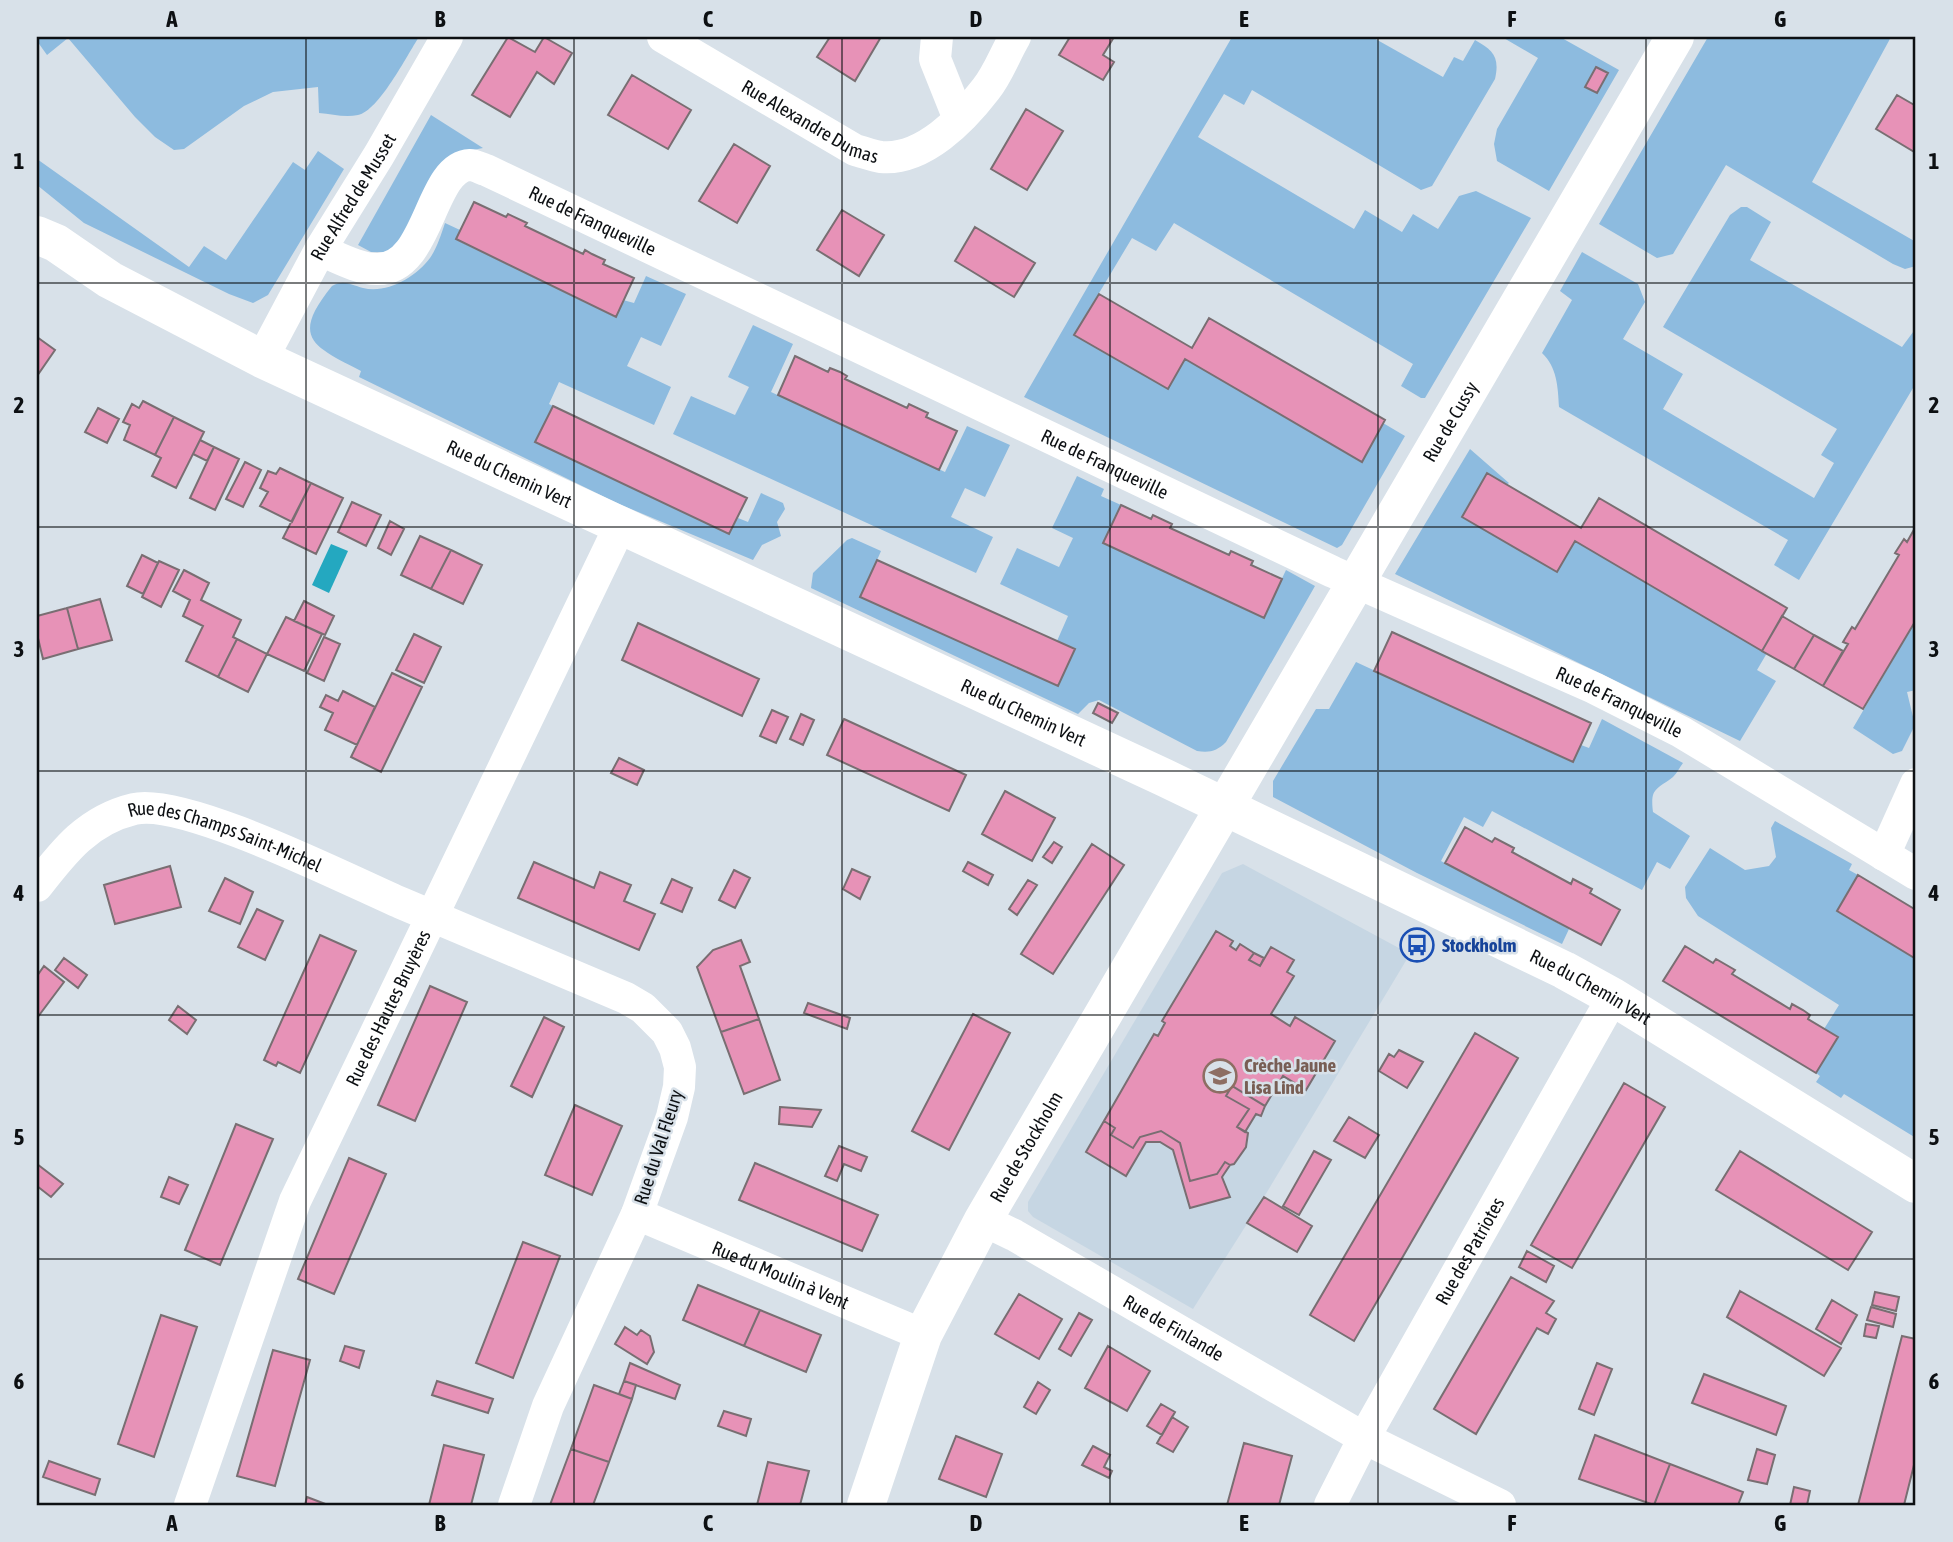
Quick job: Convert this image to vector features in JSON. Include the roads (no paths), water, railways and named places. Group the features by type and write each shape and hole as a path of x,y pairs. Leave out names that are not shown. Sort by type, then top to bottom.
{"street":[{"name":"Rue Alfred de Musset","path":"262,359 320,250 447,37"},
{"name":"Rue Alexandre Dumas","path":"663,37 855,150 881,157 900,156 936,139 959,119 987,88 1014,37"},
{"path":"937,37 935,59 959,119"},
{"name":"Rue de Cussy","path":"1225,807 1675,37"},
{"name":"Rue de Franqueville","path":"320,250 365,268 391,266 407,256 417,242 446,181 457,170 470,165 486,170 1355,583 1594,688 1681,732 1916,874"},
{"name":"Rue du Chemin Vert","path":"37,235 56,243 110,280 262,359 1225,807 1465,922 1613,997 1916,1184"},
{"name":"Rue du Chemin Vert","path":"37,266 110,280"},
{"name":"Rue des Hautes Bruyères","path":"190,1505 295,1201 620,526"},
{"path":"1884,855 1916,784"},
{"name":"Rue de Stockholm","path":"866,1505 923,1335 984,1220 1225,807"},
{"name":"Rue des Champs Saint-Michel","path":"37,886 64,850 94,824 135,808 164,809 240,832 431,915"},
{"name":"Rue du Val Fleury","path":"431,915 626,998 643,1008 667,1032 680,1067 680,1087 672,1117 637,1214 548,1406 514,1505"},
{"name":"Rue des Patriotes","path":"1330,1505 1364,1438 1613,997"},
{"name":"Rue du Moulin à Vent","path":"637,1214 923,1335"},
{"name":"Rue de Finlande","path":"984,1220 1364,1438 1500,1505"}],"place":[{"name":"Stockholm","path":"1417,945"},
{"name":"Crèche Jaune Lisa Lind","path":"1220,1076"}]}
